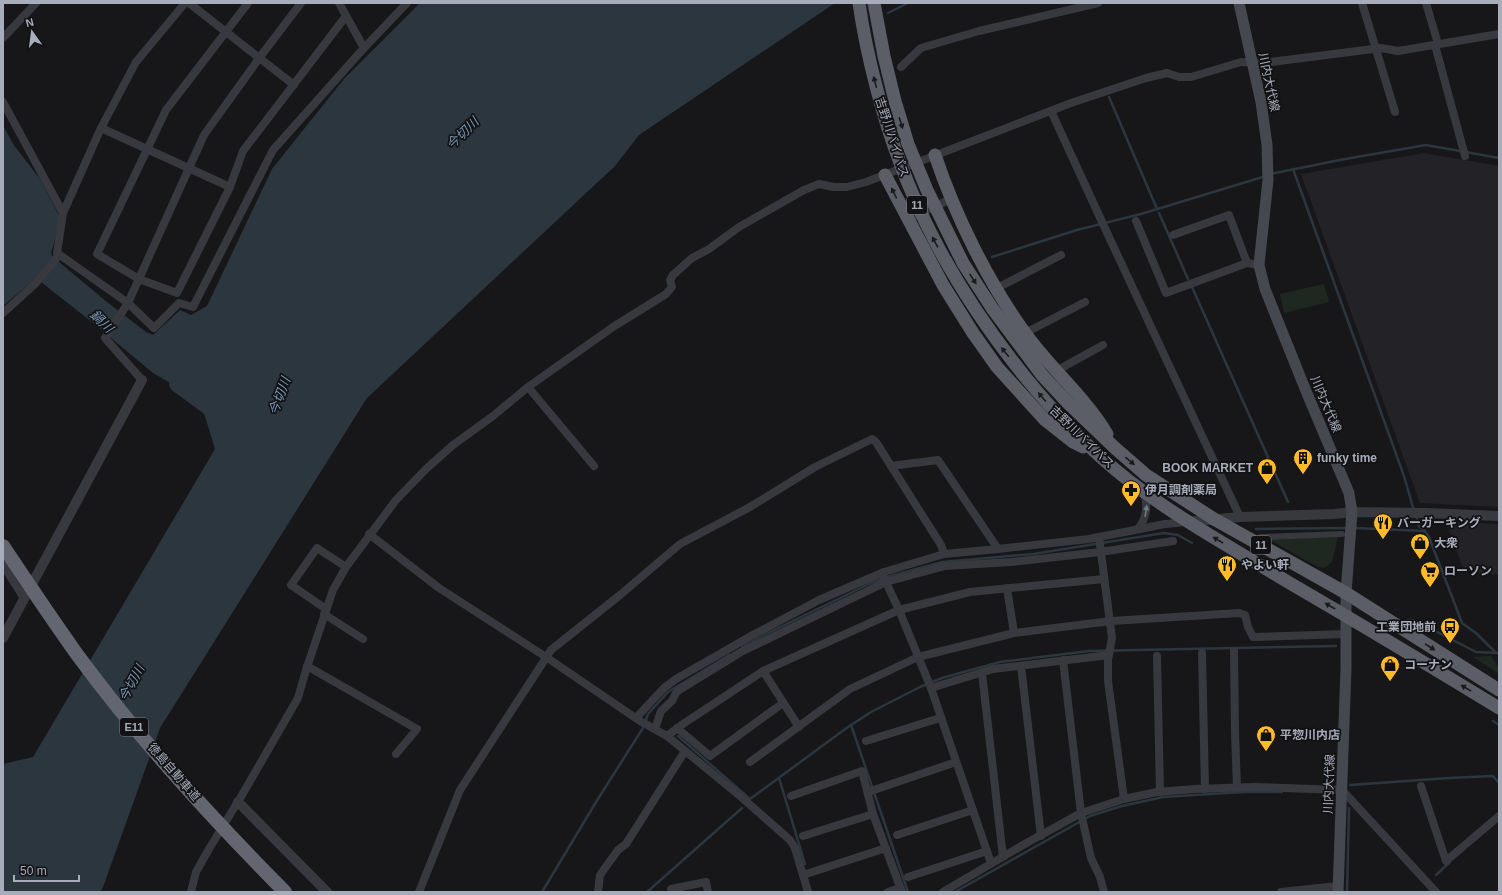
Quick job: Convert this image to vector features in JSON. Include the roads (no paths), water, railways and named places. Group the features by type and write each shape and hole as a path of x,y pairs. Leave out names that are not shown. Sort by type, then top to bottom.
{"highway":[{"name":"吉野川バイパス","path":"860,3 869,58 881,105 895,150 929,232 952,273 979,316 1029,382 1064,422 1097,454 1128,480 1186,522 1499,708"},
{"name":"吉野川バイパス","path":"874,3 884,56 895,101 908,144 927,190 963,263 992,308 1042,375 1068,403 1146,475 1214,519 1346,593 1499,690"},
{"name":"11","path":"934,155 951,199 997,288 1025,333 1099,420 1115,448"},
{"name":"11","path":"885,175 943,285 973,333 997,367 1045,420 1073,442 1097,454"},
{"name":"徳島自動車道","path":"3,546 77,654 126,718 236,843 285,892"}],"main road":[{"name":"川内大代線","path":"1239,3 1264,119 1267,146 1268,176 1259,265 1265,289 1349,493 1352,512 1348,531 1346,668 1338,889"}],"street":[{"path":"3,313 36,283 58,256 57,253 63,213 101,128 136,62 185,3"},
{"path":"189,3 294,85"},
{"path":"248,3 166,110 97,254 139,279 177,292 230,187 244,151 346,16"},
{"path":"3,638 142,380 105,338 126,306 204,135 301,3"},
{"path":"339,3 364,48"},
{"path":"58,256 154,328 179,303 193,307 273,150 364,48 407,3"},
{"path":"901,67 921,48 979,31 1098,3"},
{"path":"1362,3 1395,112"},
{"path":"1426,3 1465,156"},
{"path":"3,38 33,4"},
{"path":"191,892 196,872 298,698 307,666 333,590 346,567 369,534 396,500 426,469 453,445 493,416 528,386 614,327 666,294 672,287 670,280 673,275 692,258 709,249 739,227 769,211 785,200 819,184 847,188 885,175 1051,111 1146,78 1167,73 1179,77 1191,77 1241,62 1263,63 1375,48 1398,51 1499,34"},
{"path":"3,102 63,213"},
{"path":"1051,111 1102,224 1240,516"},
{"path":"101,128 230,187"},
{"path":"908,219 951,199"},
{"path":"1173,235 1229,215 1247,262"},
{"path":"1136,221 1166,293 1247,262 1259,265"},
{"path":"997,288 1061,255"},
{"path":"1025,333 1085,302"},
{"path":"1056,371 1103,345"},
{"path":"528,386 594,466"},
{"path":"419,892 460,790 551,650 620,595 680,544 750,507 815,467 872,439 876,442 941,546 944,554"},
{"path":"891,466 938,460 998,550"},
{"path":"1138,529 1145,517 1147,502 1144,492"},
{"path":"673,688 884,577 945,566 1011,562 1100,544 1138,529 1240,516 1336,514 1352,512 1499,516"},
{"path":"1260,536 1348,531"},
{"path":"369,534 439,588 667,736 790,840 795,848 808,892"},
{"path":"642,721 673,688 758,632 826,597 944,554 1173,541"},
{"path":"1100,544 1112,638 1109,652 1108,681 1124,799"},
{"path":"346,567 317,548 291,585 325,612 364,639"},
{"path":"3,565 24,598"},
{"path":"884,577 929,685 991,863"},
{"path":"667,736 763,671 899,610 959,594 1104,579"},
{"path":"1007,588 1014,633"},
{"path":"750,762 850,689 918,657 1014,633 1111,621 1239,613 1245,615 1248,627 1253,637 1346,634"},
{"path":"1234,651 1237,788"},
{"path":"929,685 982,673 992,669 1063,660 1109,652"},
{"path":"1202,653 1206,788"},
{"path":"1156,656 1160,792"},
{"path":"1063,660 1081,813 1091,858 1100,877 1104,892"},
{"path":"307,666 417,729 396,754"},
{"path":"1021,666 1041,836"},
{"path":"763,671 799,727"},
{"path":"982,673 1002,857"},
{"path":"655,729 661,711 672,701 673,688"},
{"path":"677,728 710,756 784,703"},
{"path":"866,741 940,718"},
{"path":"598,892 600,875 618,850 626,844 685,751"},
{"path":"868,792 956,762"},
{"path":"790,796 862,771 873,814 901,890 888,892"},
{"path":"1421,786 1446,861 1499,816"},
{"path":"943,892 991,863 1081,813 1124,799 1160,792 1206,788 1237,788 1342,790 1436,892"},
{"path":"238,802 326,892"},
{"path":"897,835 973,810"},
{"path":"803,836 873,814"},
{"path":"803,875 886,848"},
{"path":"908,877 987,851"},
{"path":"672,892 671,889 706,882 708,892"},
{"path":"1281,892 1338,889"}],"water":[{"name":"今切川","path":"420,3 835,3 639,135 615,166 367,398 160,728 102,890 97,892 3,892 3,764 33,757 215,449 200,400 153,373 36,278 3,306 3,125 13,144 40,179 61,219 51,253 53,257 107,302 146,332 153,335 180,310 191,315 207,306 272,169 344,79"}],"waterway":[{"path":"888,13 908,3"},
{"path":"1109,97 1157,209"},
{"path":"1270,174 1426,145 1499,158"},
{"path":"1293,169 1404,476 1414,511"},
{"path":"992,257 1077,230 1141,214 1266,176"},
{"path":"1159,213 1188,279"},
{"path":"1192,287 1288,502"},
{"name":"鍋川","path":"177,384 218,414"},
{"path":"1416,516 1419,526 1429,537 1462,623 1477,634 1496,653"},
{"path":"1256,529 1348,528"},
{"path":"1355,528 1424,531"},
{"path":"742,647 869,584 887,577 942,562 1033,554 1164,533 1178,535 1192,543"},
{"path":"1407,620 1414,620 1476,652 1499,653"},
{"path":"678,736 750,799 848,727 871,712 920,687 942,678 1000,662 1089,651 1336,646"},
{"path":"542,892 596,802 643,728 648,714 668,692 729,655"},
{"path":"1493,721 1499,725"},
{"path":"851,725 908,892"},
{"path":"1350,785 1493,776 1499,783"},
{"path":"779,778 805,864"},
{"path":"955,892 1090,816 1122,806 1163,797 1244,792 1282,792"},
{"path":"647,892 742,808"},
{"path":"1347,892 1349,808"},
{"path":"1436,875 1450,862"}],"place":[{"name":"funky time","path":"1303,475"},
{"name":"BOOK MARKET","path":"1267,485"},
{"name":"伊月調剤薬局","path":"1131,507"},
{"name":"バーガーキング","path":"1383,540"},
{"name":"大衆","path":"1420,560"},
{"name":"やよい軒","path":"1227,582"},
{"name":"ローソン","path":"1430,588"},
{"name":"工業団地前","path":"1450,644"},
{"name":"コーナン","path":"1390,682"},
{"name":"平惣川内店","path":"1266,752"}]}
